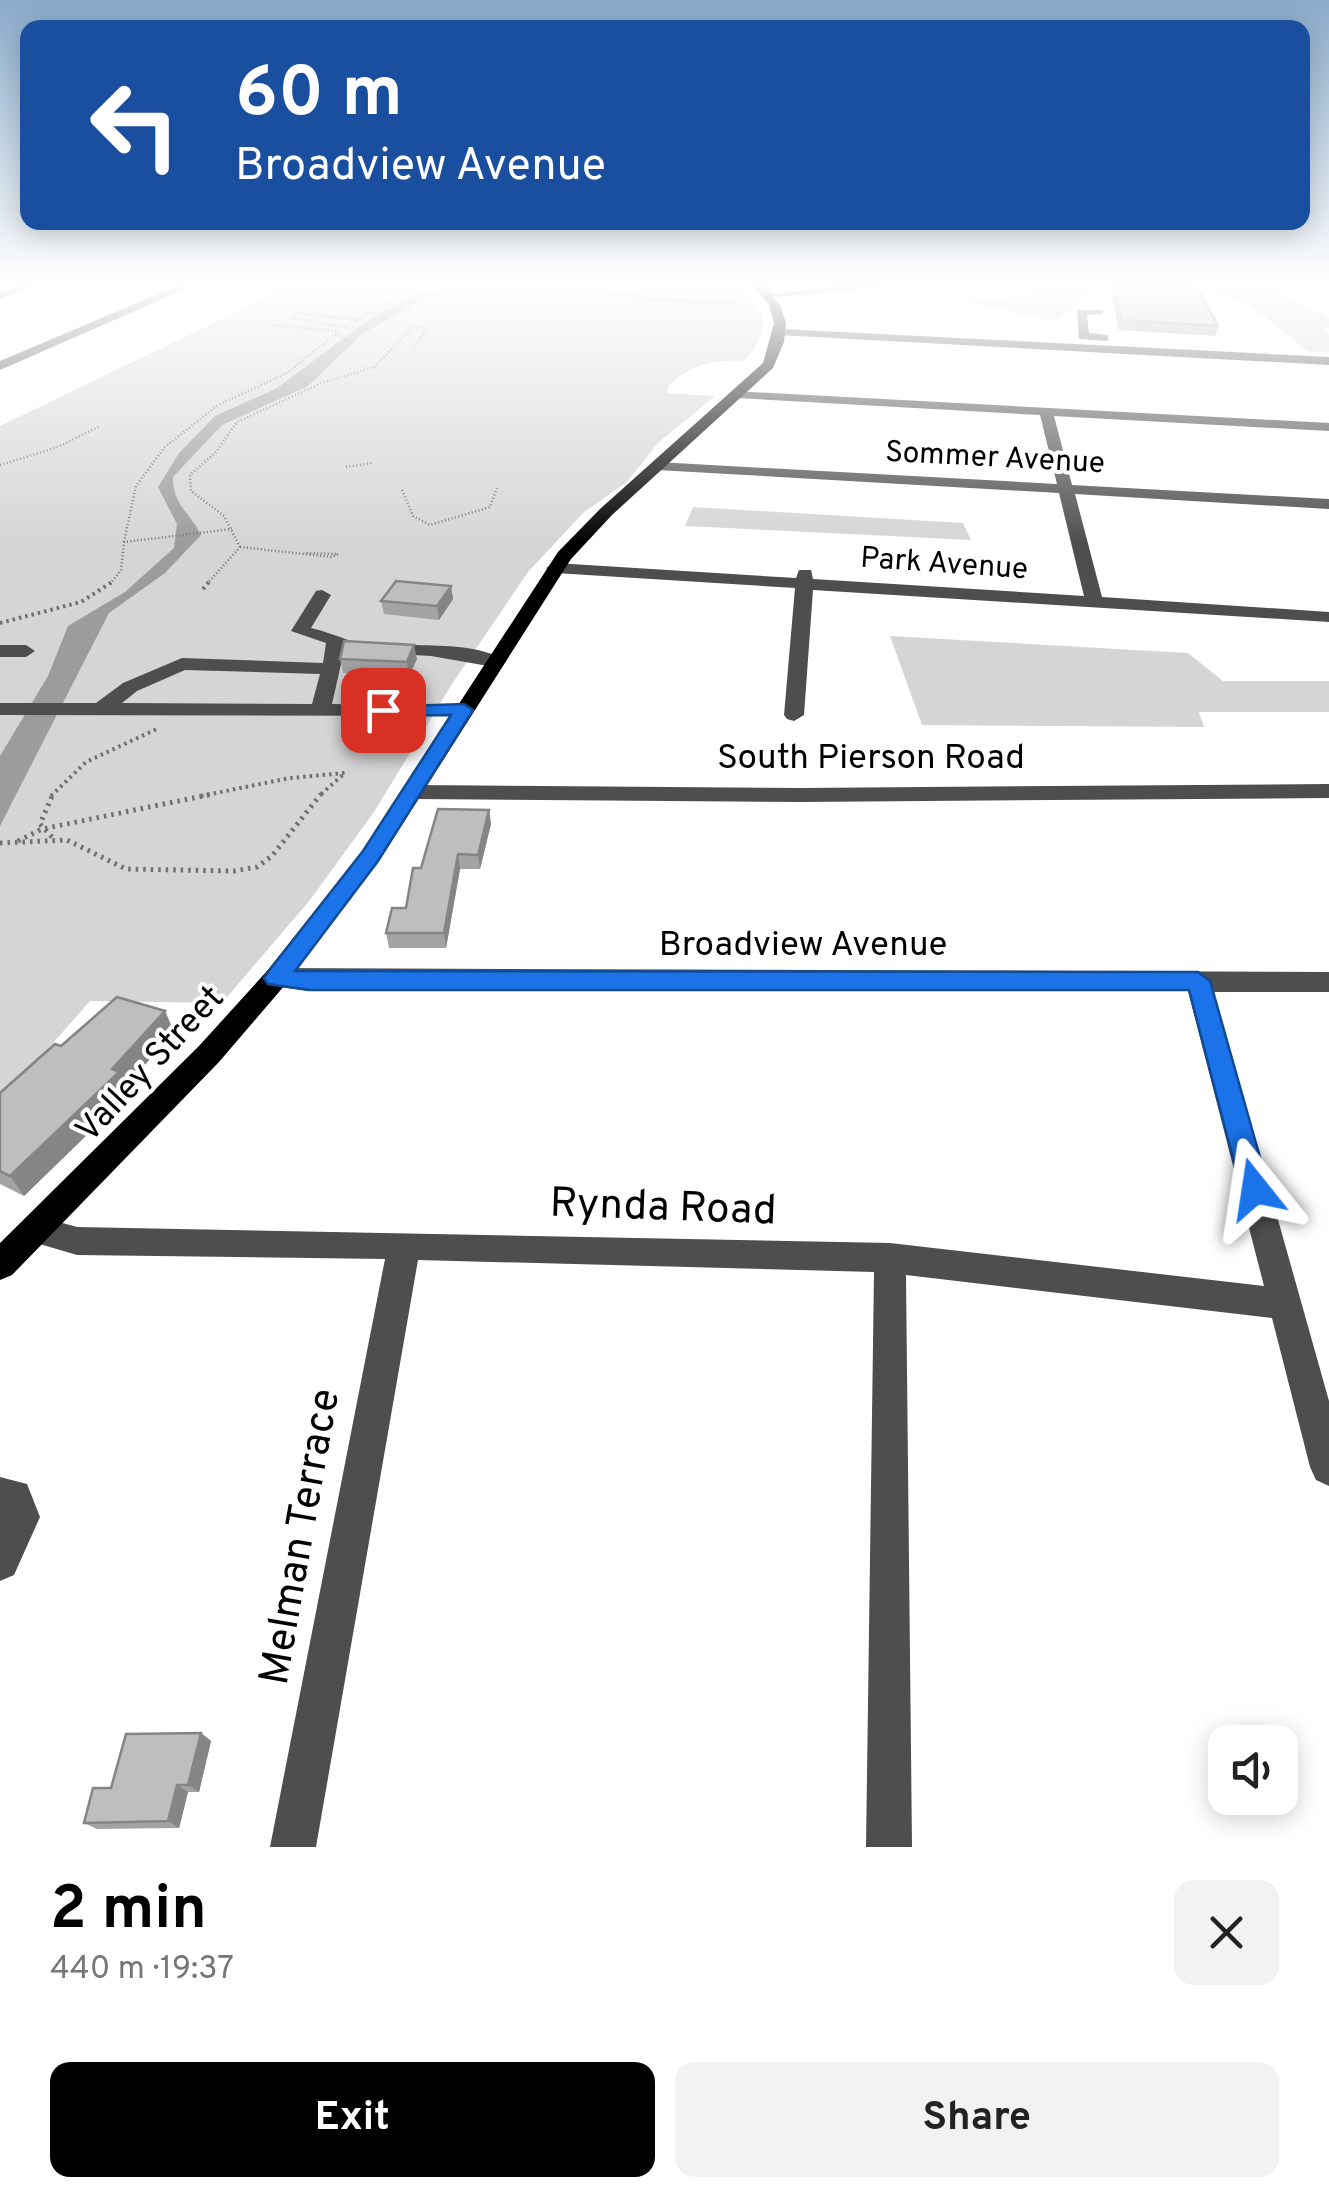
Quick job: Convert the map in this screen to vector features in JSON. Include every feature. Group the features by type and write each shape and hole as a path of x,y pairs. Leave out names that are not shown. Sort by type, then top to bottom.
{"main road":[{"name":"Valley Street","path":"0,1265 209,1054 276,978 371,856 560,562 657,466 761,372"}],"street":[{"path":"736,394 1329,427"},
{"path":"1047,414 1093,597"},
{"name":"Sommer Avenue","path":"657,466 1329,504"},
{"name":"Park Avenue","path":"560,562 1093,597 1329,618"},
{"path":"794,715 805,578"},
{"path":"322,595 300,631 331,637 337,646"},
{"name":"Park Avenue","path":"1093,597 1329,606"},
{"path":"337,646 431,650 494,661"},
{"path":"320,711 337,646"},
{"path":"0,651 26,651"},
{"path":"90,711 130,687 182,664 330,669"},
{"path":"9,710 464,710"},
{"name":"South Pierson Road","path":"414,792 801,795 1329,791"},
{"name":"Broadview Avenue","path":"276,978 309,982 1329,982"},
{"path":"1198,981 1329,1467"},
{"name":"Rynda Road","path":"36,1230 77,1241 890,1258 1286,1304"},
{"name":"Melman Terrace","path":"294,1847 404,1245"},
{"path":"889,1847 890,1258"},
{"path":"0,1496 14,1497 21,1517 0,1561"}],"path":[{"path":"0,623 69,605 105,587 120,572 136,486 164,447 218,404 289,372"},
{"path":"240,548 224,516 191,491 188,478 216,452 237,422 322,383 359,372"},
{"path":"0,465 58,447 100,426"},
{"path":"346,467 373,464"},
{"path":"402,490 413,516 430,524 490,507 497,488"},
{"path":"124,542 232,529"},
{"path":"240,548 332,557 338,554 304,553"},
{"path":"203,589 240,548"},
{"path":"42,829 45,802 76,768 163,726 167,720"},
{"path":"0,843 54,839 87,848 126,869 234,871 258,867 272,856 322,793 345,773 290,778 42,829 18,841"},
{"path":"42,829 54,839"}],"shaded area":[{"path":"111,372 688,372 668,386 667,393 715,396 658,443 627,482 584,512 528,572 452,684 374,812 310,900 222,1003 90,1001 25,1075 0,1096 0,426"},
{"path":"298,372 322,372 308,386 222,425 173,477 179,502 201,535 165,573 109,613 0,826 0,756 48,676 68,626 125,592 174,548 177,524 158,487 179,453 215,416 277,388"},
{"path":"693,507 963,523 971,540 685,526"},
{"path":"890,636 1188,653 1223,681 1329,681 1329,712 1199,712 1204,727 922,725"}],"building":[{"path":"396,581 451,586 437,606 381,601"},
{"path":"344,641 414,645 407,662 340,659"},
{"path":"438,809 489,810 478,855 458,854 444,933 386,933 392,908 406,908 413,868 421,868"},
{"path":"117,997 165,1011 112,1069 119,1072 10,1176 0,1171 0,1093"},
{"path":"201,1733 188,1785 177,1785 168,1821 84,1823 93,1788 111,1788 126,1734"}],"route":[{"path":"383,710 464,710 371,856 276,978 309,982 1198,981 1255,1189"}]}
